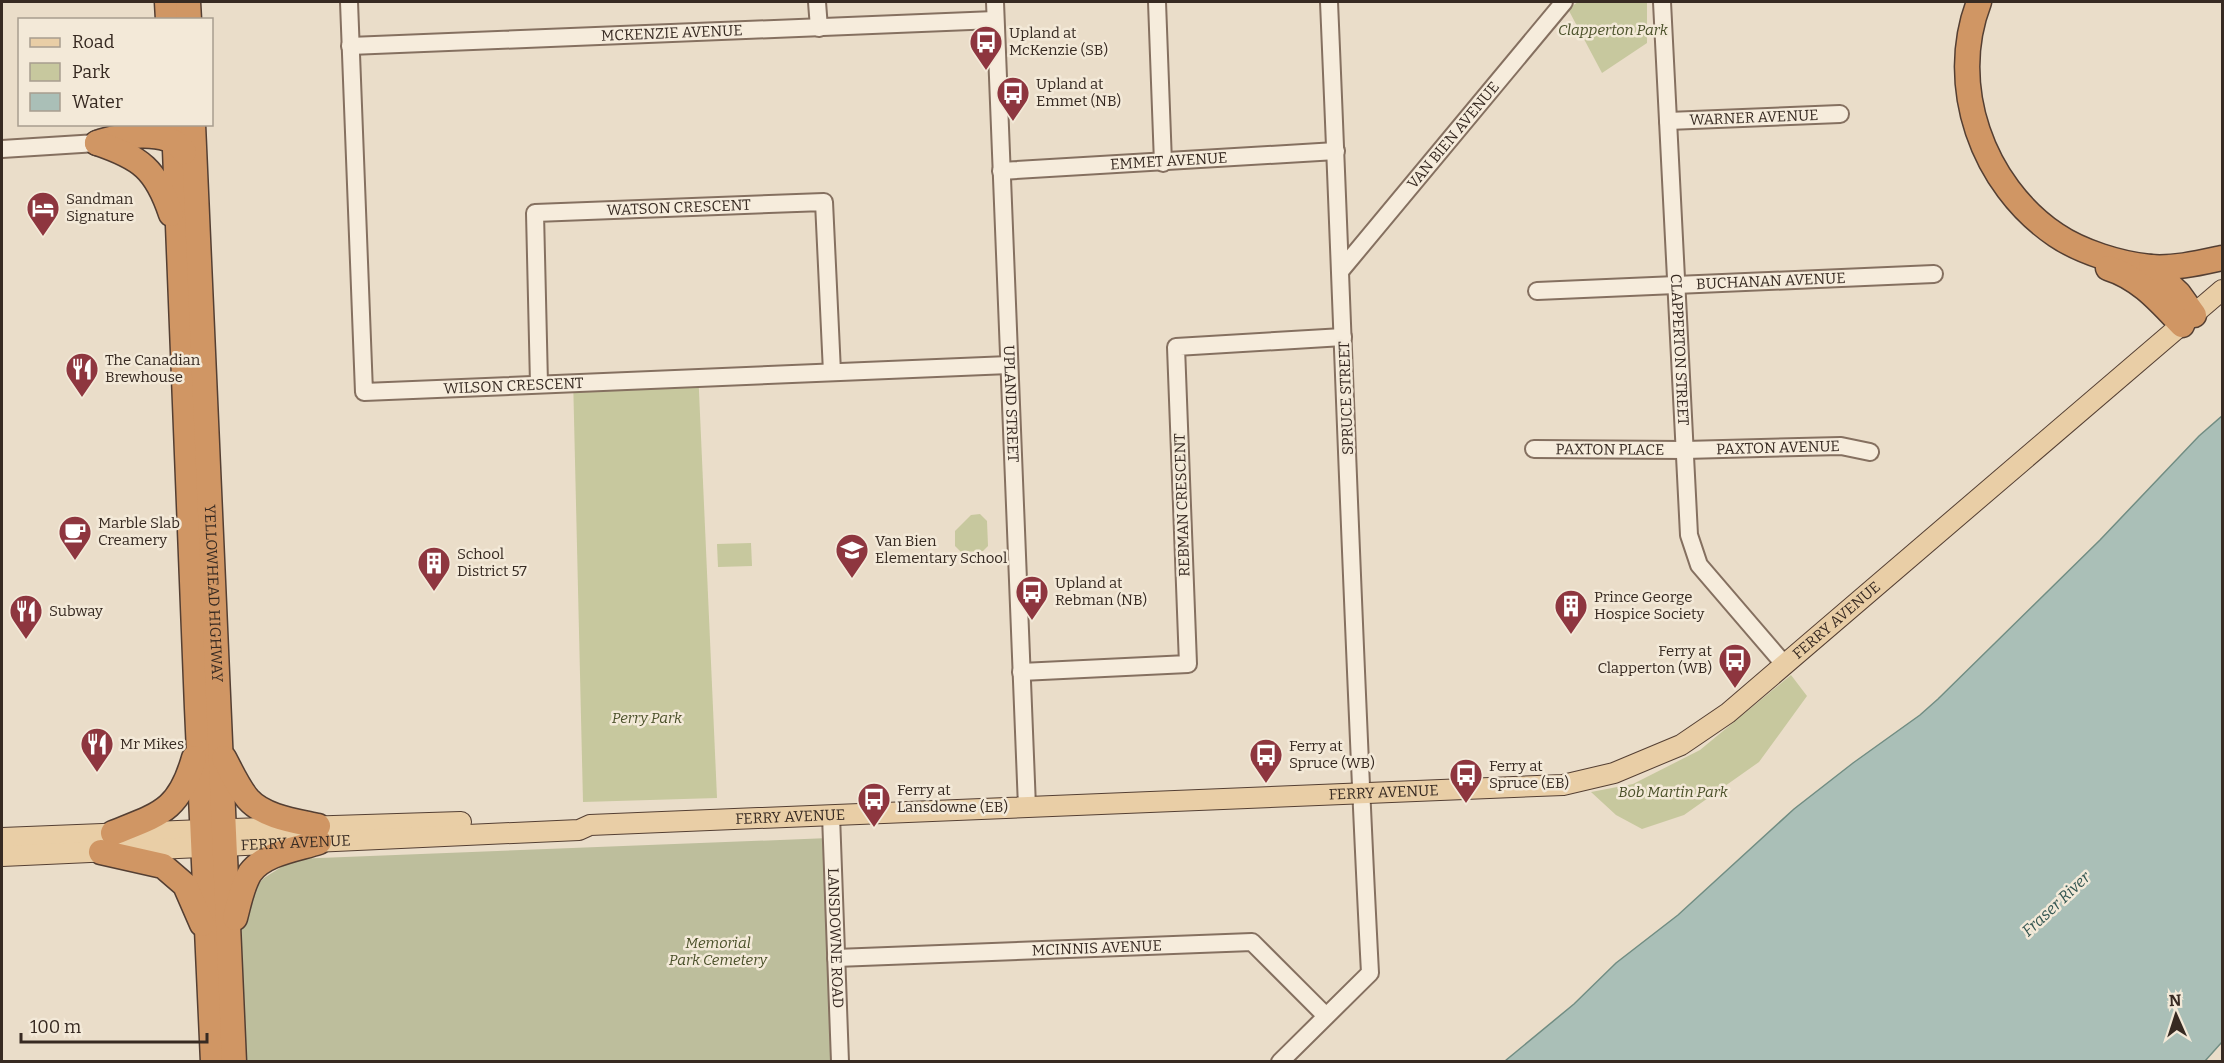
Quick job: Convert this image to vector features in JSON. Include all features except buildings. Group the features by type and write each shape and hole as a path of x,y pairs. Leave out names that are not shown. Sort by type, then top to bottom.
{"highway":[{"path":"167,2 168,18"},
{"path":"188,2 189,18"},
{"path":"1961,2 1953,53 1954,87 1960,116 1971,149 1984,175 2004,203 2054,245 2086,260 2119,271 2140,283 2188,320"},
{"path":"1979,2 1970,29 1965,64 1972,113 1983,146 1998,175 2035,219 2057,236 2085,250 2116,260 2151,267 2189,265 2223,258"},
{"path":"104,140 128,126"},
{"name":"YELLOWHEAD HIGHWAY","path":"193,126 222,754 214,838"},
{"path":"104,140 174,133 184,153 196,206"},
{"name":"YELLOWHEAD HIGHWAY","path":"174,133 198,741 214,838 219,939 234,1062"},
{"path":"104,140 133,158 159,183 178,236"},
{"path":"2151,267 2179,294 2188,320"},
{"path":"107,843 155,816 174,802 187,782 198,741"},
{"path":"222,754 240,787 255,805 318,834"},
{"path":"219,939 251,871 266,860 318,834"},
{"path":"107,843 164,866 185,885 219,939"},
{"name":"YELLOWHEAD HIGHWAY","path":"213,1062 219,939"}],"main road":[{"name":"FERRY AVENUE","path":"2,856 107,843 214,838 579,830 590,825 1563,785 1614,773 1681,745 1728,713 2223,290"},
{"name":"FERRY AVENUE","path":"2,838 107,843"}],"street":[{"path":"349,2 350,46"},
{"path":"817,2 819,28"},
{"name":"UPLAND STREET","path":"995,2 1027,807"},
{"path":"1156,2 1163,163"},
{"name":"SPRUCE STREET","path":"1280,1062 1370,973 1329,2"},
{"name":"VAN BIEN AVENUE","path":"1342,269 1564,2"},
{"name":"CLAPPERTON STREET","path":"1662,2 1689,535 1699,565 1784,664"},
{"name":"MCKENZIE AVENUE","path":"350,46 995,20"},
{"name":"WILSON CRESCENT","path":"350,46 364,392 1008,365"},
{"name":"WARNER AVENUE","path":"1668,121 1840,114"},
{"path":"2,149 104,140"},
{"name":"EMMET AVENUE","path":"1001,171 1336,151"},
{"name":"WATSON CRESCENT","path":"539,384 535,213 824,202 832,372"},
{"name":"BUCHANAN AVENUE","path":"1537,291 1677,287 1934,274"},
{"name":"REBMAN CRESCENT","path":"1021,672 1188,664 1176,346 1343,337"},
{"name":"PAXTON AVENUE","path":"1685,450 1841,446 1870,452"},
{"name":"PAXTON PLACE","path":"1534,449 1685,450"},
{"name":"LANSDOWNE ROAD","path":"831,815 840,1062"},
{"name":"MCINNIS AVENUE","path":"836,958 1251,942 1326,1017"}],"green space":[{"name":"Clapperton Park","path":"1578,2 1647,2 1647,43 1602,73 1568,9"},
{"name":"Perry Park","path":"698,369 717,798 583,802 573,376"},
{"path":"980,514 987,521 988,546 983,551 961,552 955,546 955,531 971,515"},
{"path":"751,543 752,566 718,567 717,544"},
{"name":"Bob Martin Park","path":"1791,675 1807,696 1759,762 1684,815 1642,829 1616,815 1591,792 1633,784 1700,750"},
{"name":"Memorial Park Cemetery","path":"829,838 837,1061 245,1061 239,937 249,894 264,878 294,859"}],"water":[{"name":"Fraser River","path":"2222,416 2222,1042 2205,1061 1505,1061 1574,1004 1616,963 1678,915 1794,809 1938,699 2100,540 2199,436"}],"place":[{"name":"Upland at McKenzie (SB)","path":"986,71"},
{"name":"Upland at Emmet (NB)","path":"1013,122"},
{"name":"Sandman Signature","path":"43,237"},
{"name":"The Canadian Brewhouse","path":"82,398"},
{"name":"Marble Slab Creamery","path":"75,561"},
{"name":"Van Bien Elementary School","path":"852,579"},
{"name":"School District 57","path":"434,592"},
{"name":"Upland at Rebman (NB)","path":"1032,621"},
{"name":"Prince George Hospice Society","path":"1571,635"},
{"name":"Subway","path":"26,640"},
{"name":"Ferry at Clapperton (WB)","path":"1735,689"},
{"name":"Mr Mikes","path":"97,773"},
{"name":"Ferry at Spruce (WB)","path":"1266,784"},
{"name":"Ferry at Spruce (EB)","path":"1466,804"},
{"name":"Ferry at Lansdowne (EB)","path":"874,828"}]}
